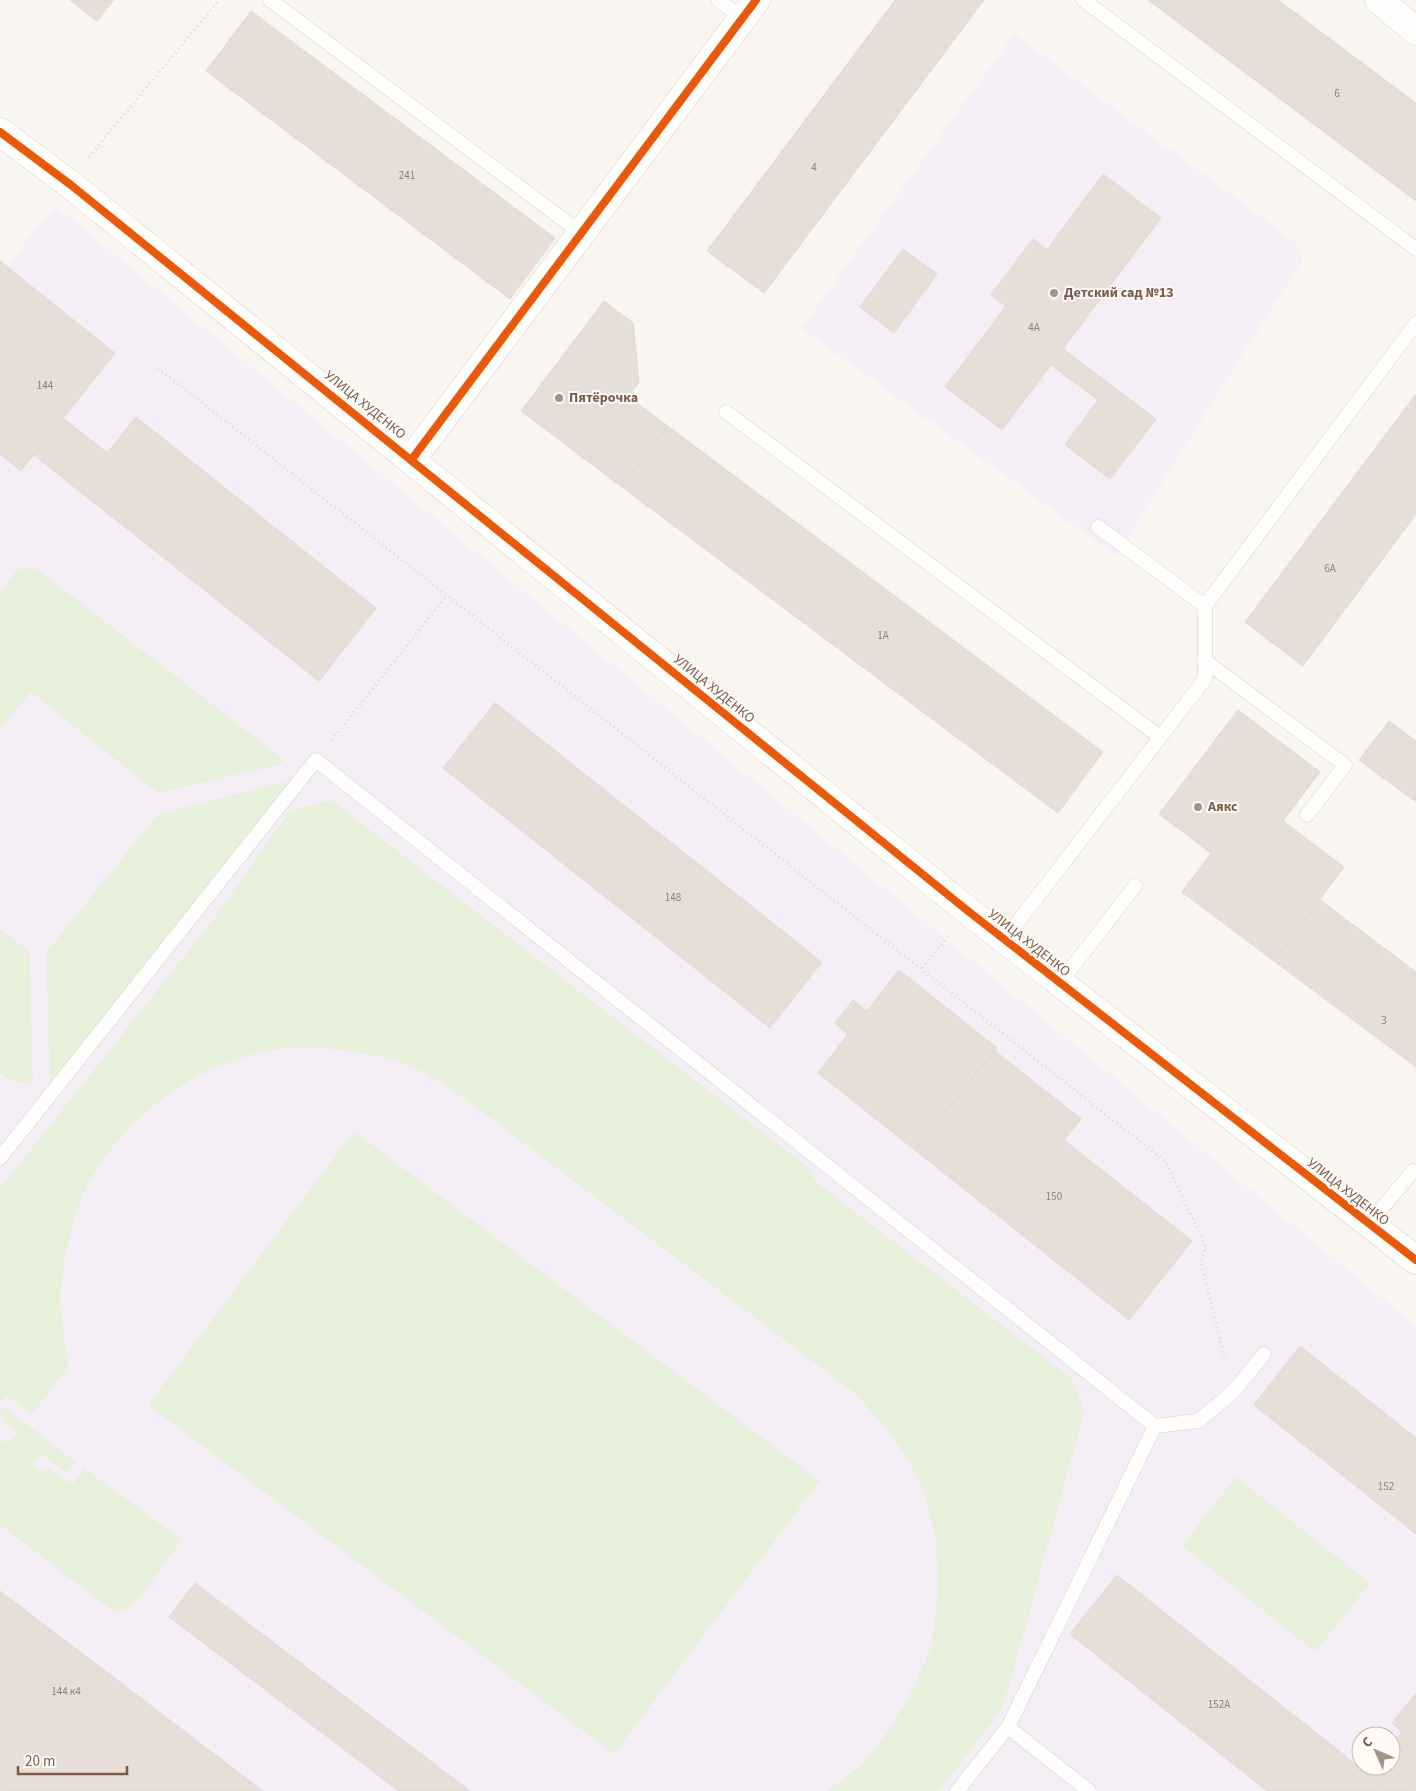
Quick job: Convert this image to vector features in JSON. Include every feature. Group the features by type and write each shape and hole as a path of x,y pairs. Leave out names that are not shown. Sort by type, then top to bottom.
{"street":[{"path":"1379,0 1414,24"},
{"path":"412,459 750,9"},
{"name":"УЛИЦА ХУДЕНКО","path":"0,132 71,185 412,459 1004,940 1416,1260"}],"lane":[{"path":"270,0 581,233"},
{"path":"718,0 750,9"},
{"path":"1083,0 1416,249"},
{"path":"1004,940 1204,679 1205,606 1416,324"},
{"path":"726,412 1160,737"},
{"path":"1098,527 1205,606"},
{"path":"1204,660 1345,765 1308,815"},
{"path":"0,1158 316,760 1155,1426 1198,1421 1233,1392 1264,1354"},
{"path":"1060,983 1135,886"},
{"path":"1369,1224 1413,1171"},
{"path":"957,1791 1008,1727 1155,1426"},
{"path":"1008,1727 1089,1791"}],"path":[{"path":"71,185 86,160 219,0"},
{"path":"158,368 1166,1162 1206,1247 1201,1261 1233,1392"},
{"path":"316,760 447,595"},
{"path":"922,968 968,911"}],"shaded area":[{"name":"Детский сад №13","path":"1014,34 1295,242 1303,259 1116,556 801,328"},
{"path":"55,205 1416,1326 1416,1791 0,1791 0,274"}],"green space":[{"path":"29,567 41,572 284,760 279,765 158,793 31,692 0,730 0,592 16,571"},
{"path":"284,781 288,787 56,1081 50,1082 46,953 157,815"},
{"path":"331,800 809,1168 815,1181 1072,1379 1084,1412 1010,1683 1001,1710 939,1791 827,1791 864,1763 892,1726 914,1687 931,1647 938,1595 936,1542 926,1498 911,1464 883,1424 851,1390 473,1105 438,1081 411,1067 382,1057 350,1051 297,1047 258,1053 228,1062 200,1075 173,1091 148,1110 106,1156 89,1182 76,1215 66,1253 60,1298 69,1366 32,1414 6,1396 0,1402 0,1188 213,920 289,811"},
{"path":"0,929 29,951 33,1082 15,1082 0,1073"},
{"path":"354,1131 820,1481 614,1754 148,1405"},
{"path":"4,1407 76,1462 67,1473 42,1455 33,1463 42,1473 49,1468 73,1484 84,1468 182,1540 134,1605 116,1613 0,1525 0,1439 7,1443 17,1433 1,1419 0,1411"},
{"path":"1236,1477 1370,1583 1315,1652 1182,1546"}],"building":[{"path":"70,0 114,0 97,21"},
{"path":"895,0 984,0 764,293 707,251"},
{"path":"1148,0 1278,0 1416,103 1416,201"},
{"path":"251,11 555,238 510,299 206,71"},
{"path":"1103,174 1161,218 1063,349 1156,419 1110,479 1065,445 1098,400 1051,365 1002,430 945,387 1006,306 991,295 1033,239 1047,250"},
{"path":"903,249 937,274 894,333 860,307"},
{"path":"0,261 115,353 21,471 0,454"},
{"path":"604,301 633,323 639,382 628,397 668,426 622,487 521,411"},
{"path":"1416,394 1416,514 1303,666 1245,622"},
{"path":"136,417 376,608 319,681 34,455 63,418 107,453"},
{"path":"668,426 1103,752 1058,813 622,487"},
{"path":"495,703 822,962 770,1028 443,768"},
{"path":"1238,710 1320,772 1283,821 1344,867 1274,961 1182,892 1211,853 1159,814"},
{"path":"1389,721 1416,741 1416,802 1359,760"},
{"path":"1320,900 1416,972 1416,1067 1274,961"},
{"path":"899,970 997,1048 915,1150 818,1073 848,1034 835,1023 853,1000 867,1011"},
{"path":"994,1050 1081,1119 1064,1140 1192,1241 1129,1320 915,1150"},
{"path":"1300,1346 1416,1438 1416,1534 1254,1405"},
{"path":"1117,1575 1351,1761 1351,1776 1370,1776 1389,1791 1267,1791 1070,1634"},
{"path":"195,1583 470,1791 399,1791 169,1617"},
{"path":"0,1591 263,1791 0,1791"},
{"path":"1416,1693 1416,1791 1389,1791 1370,1776 1401,1776 1401,1726 1395,1726 1392,1723"}],"cycle path":[{"path":"412,459 756,0"},
{"path":"0,132 71,185 968,911 1416,1260"}],"place":[{"name":"Детский сад №13","path":"1054,293"},
{"name":"Пятёрочка","path":"559,398"},
{"name":"Аякс","path":"1198,807"}]}
